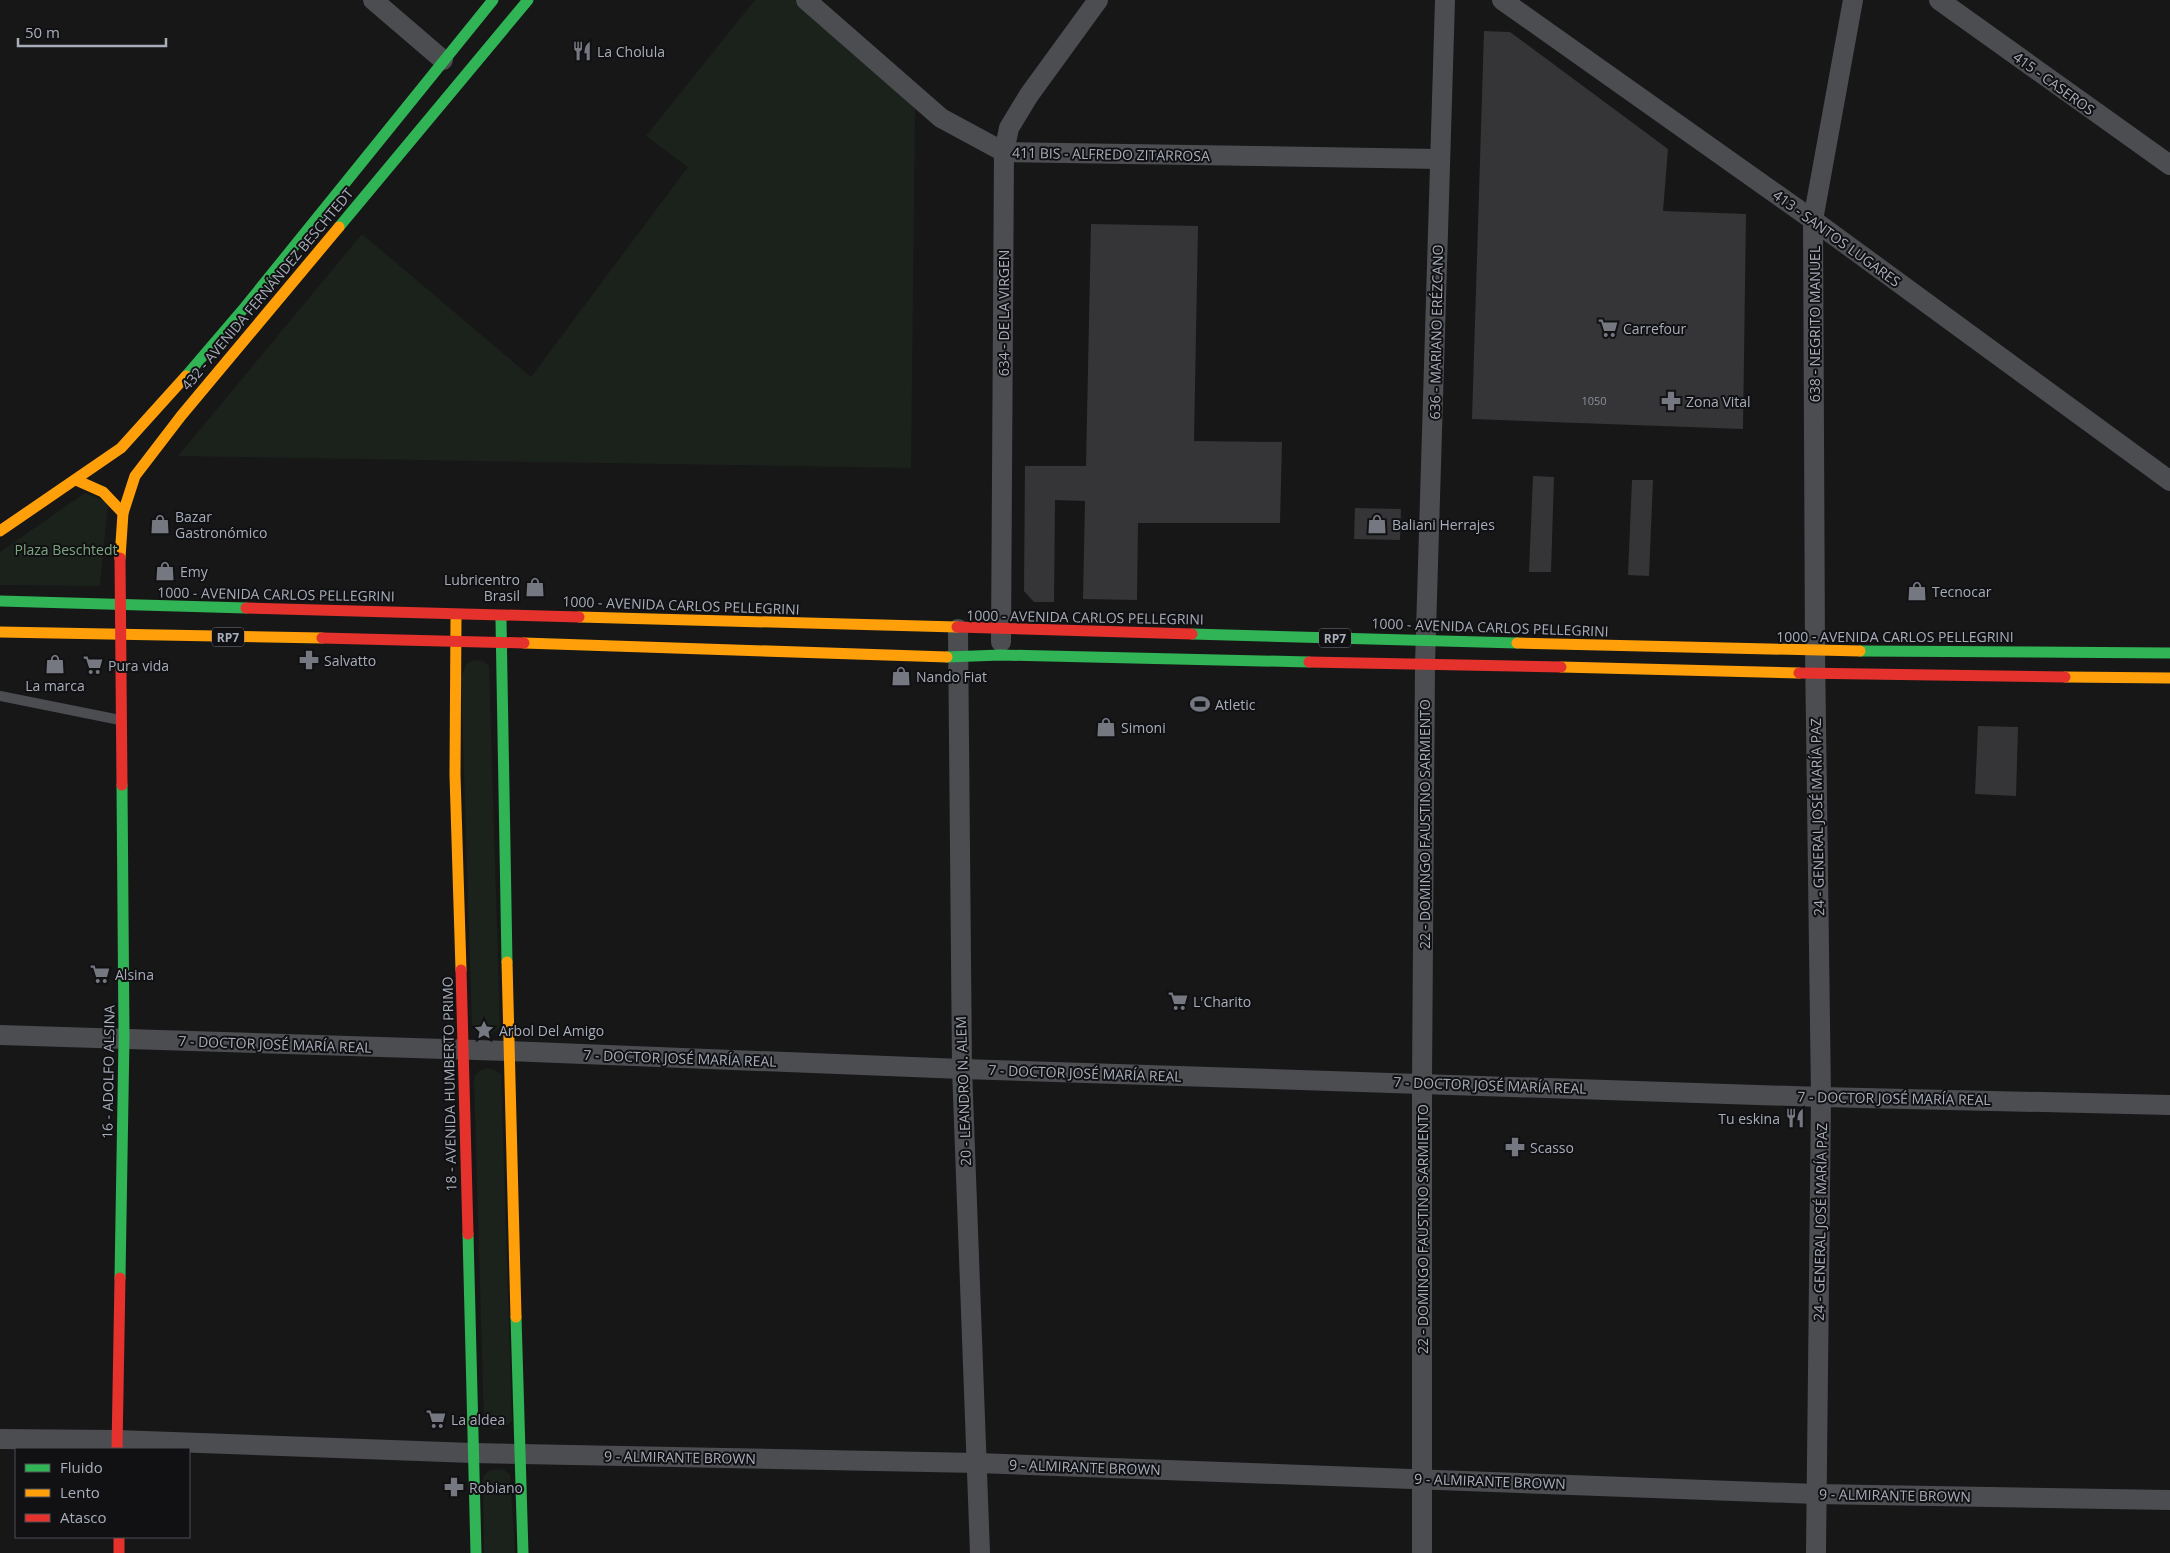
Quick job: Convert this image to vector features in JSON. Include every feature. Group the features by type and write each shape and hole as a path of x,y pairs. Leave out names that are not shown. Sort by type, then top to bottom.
{"main road":[{"name":"432 - AVENIDA FERNÁNDEZ BESCHTEDT","path":"0,531 121,448 164,402 245,307 443,60 494,0"},
{"name":"432 - AVENIDA FERNÁNDEZ BESCHTEDT","path":"119,635 120,538 123,513 135,476 181,416 528,0"},
{"path":"76,480 112,496 123,513"},
{"name":"1000 - AVENIDA CARLOS PELLEGRINI","path":"0,601 501,614 958,630 1001,628 1815,651 2170,653"},
{"name":"18 - AVENIDA HUMBERTO PRIMO","path":"456,614 454,775 464,1051 476,1553"},
{"path":"501,614 508,1051 523,1553"},
{"name":"RP7","path":"0,632 502,642 958,657 1001,655 1815,673 2170,678"},
{"name":"16 - ADOLFO ALSINA","path":"117,1445 124,1038 119,635"},
{"path":"119,1538 119,1553"}],"street":[{"path":"373,0 443,60"},
{"name":"411 BIS - ALFREDO ZITARROSA","path":"806,0 941,118 1004,152 1439,159"},
{"name":"634 - DE LA VIRGEN","path":"1001,655 1004,152 1009,128 1029,95 1098,0"},
{"name":"636 - MARIANO ERÉZCANO","path":"1425,664 1445,0"},
{"name":"413 - SANTOS LUGARES","path":"1502,0 1813,220 2170,481"},
{"name":"638 - NEGRITO MANUEL","path":"1815,651 1813,220 1853,0"},
{"name":"415 - CASEROS","path":"1939,0 2170,165"},
{"name":"20 - LEANDRO N. ALEM","path":"958,630 962,1070 980,1553"},
{"name":"24 - GENERAL JOSÉ MARÍA PAZ","path":"1815,651 1821,1096 1816,1553"},
{"name":"22 - DOMINGO FAUSTINO SARMIENTO","path":"1422,1553 1422,1082 1425,664"},
{"name":"7 - DOCTOR JOSÉ MARÍA REAL","path":"0,1035 508,1051 962,1070 2170,1105"},
{"name":"9 - ALMIRANTE BROWN","path":"0,1439 117,1445 978,1463 1816,1494 2170,1500"}],"lane":[{"path":"0,696 121,720"}],"green space":[{"path":"755,0 795,0 915,103 911,468 178,456 362,234 531,377 688,167 646,136"},
{"name":"Plaza Beschtedt","path":"85,493 108,502 100,586 0,585 0,552"},
{"path":"475,660 483,661 489,666 500,1027 493,1033 486,1035 479,1034 472,1029 461,677 467,663"},
{"path":"487,1068 501,1074 512,1421 505,1427 498,1429 491,1428 484,1423 474,1077 479,1071"},
{"path":"504,1470 510,1474 515,1553 484,1553 483,1477 488,1471"}],"building":[{"path":"1484,31 1510,32 1668,149 1663,211 1746,214 1743,429 1472,419"},
{"path":"1091,224 1198,226 1194,441 1282,442 1280,523 1138,523 1137,600 1083,599 1085,501 1055,500 1054,602 1034,602 1024,591 1025,466 1086,466"},
{"path":"1533,476 1554,477 1551,572 1529,572"},
{"path":"1632,480 1653,480 1649,576 1628,575"},
{"name":"Baliani Herrajes","path":"1355,508 1401,509 1400,540 1354,539"},
{"path":"1978,726 2018,727 2016,796 1975,794"}],"traffic: fast":[{"path":"186,376 245,307 493,0"},
{"path":"339,227 528,0"},
{"path":"0,601 246,608"},
{"path":"501,620 507,962"},
{"path":"1192,634 1517,643"},
{"path":"1860,651 2170,653"},
{"path":"947,657 1001,655 1309,662"},
{"path":"120,1278 124,1038 122,785"},
{"path":"468,1234 476,1553"},
{"path":"516,1317 523,1553"}],"traffic: slow":[{"path":"120,558 123,513 135,476 181,416 339,227"},
{"path":"0,531 121,448 186,376"},
{"path":"76,480 103,492 123,513"},
{"path":"456,617 455,775 461,970"},
{"path":"579,617 957,627"},
{"path":"0,632 322,638"},
{"path":"524,643 947,657"},
{"path":"1517,643 1860,651"},
{"path":"1561,667 1799,673"},
{"path":"2065,677 2170,678"},
{"path":"507,962 516,1317"}],"traffic: jam":[{"path":"120,558 122,785"},
{"path":"246,608 579,617"},
{"path":"957,627 1192,634"},
{"path":"322,638 524,643"},
{"path":"1309,662 1561,667"},
{"path":"1799,673 2065,677"},
{"path":"461,970 468,1234"},
{"path":"117,1448 120,1278"},
{"path":"119,1538 119,1553"}],"place":[{"name":"La Cholula","path":"582,51"},
{"name":"Carrefour","path":"1608,328"},
{"name":"Zona Vital","path":"1671,401"},
{"name":"Bazar Gastronómico","path":"160,524"},
{"name":"Baliani Herrajes","path":"1377,524"},
{"name":"Emy","path":"165,571"},
{"name":"Lubricentro Brasil","path":"535,587"},
{"name":"Tecnocar","path":"1917,591"},
{"name":"Salvatto","path":"309,660"},
{"name":"La marca","path":"55,664"},
{"name":"Pura vida","path":"93,665"},
{"name":"Nando Fiat","path":"901,676"},
{"name":"Atletic","path":"1200,704"},
{"name":"Simoni","path":"1106,727"},
{"name":"Alsina","path":"100,974"},
{"name":"L'Charito","path":"1178,1001"},
{"name":"Arbol Del Amigo","path":"484,1030"},
{"name":"Tu eskina","path":"1795,1118"},
{"name":"Scasso","path":"1515,1147"},
{"name":"La aldea","path":"436,1419"},
{"name":"Robiano","path":"454,1487"}]}
